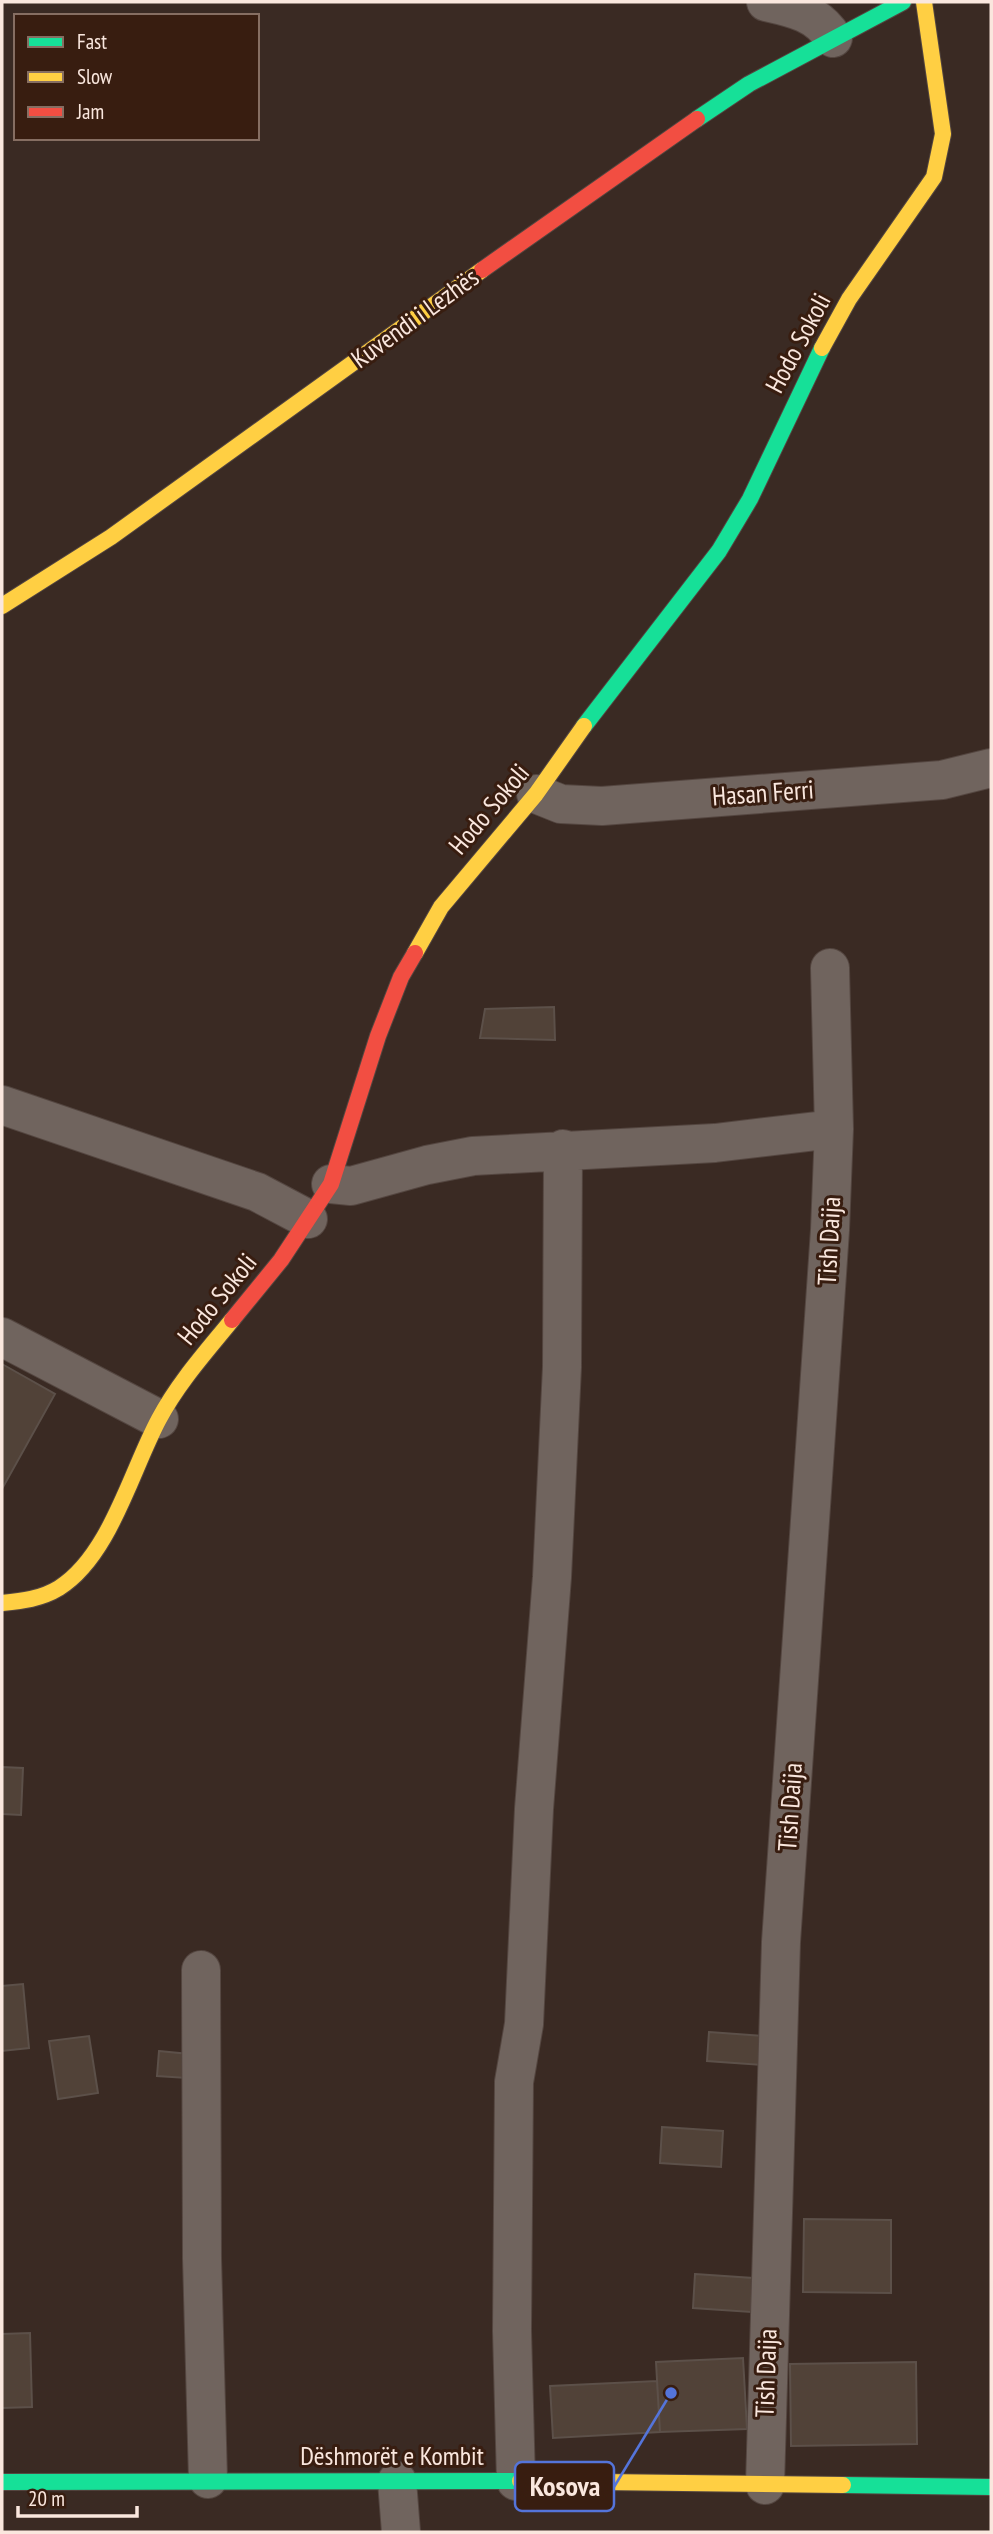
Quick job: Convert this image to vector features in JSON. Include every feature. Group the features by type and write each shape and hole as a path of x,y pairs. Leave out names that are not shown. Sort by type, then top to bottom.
{"street":[{"path":"766,2 808,13 825,25 833,38"},
{"name":"Kuvendi i Lezhës","path":"2,606 111,537 580,198 749,84 904,2"},
{"name":"Hodo Sokoli","path":"2,1603 28,1601 58,1589 81,1570 104,1536 159,1419 181,1383 281,1260 331,1184 378,1036 401,977 441,907 536,794 589,719 719,551 750,499 803,383 849,299 934,177 943,134 924,2"},
{"name":"Hasan Ferri","path":"536,794 561,804 602,806 942,780 991,768"},
{"name":"Tish Daija","path":"765,2485 781,1942 830,1244 834,1129 830,968"},
{"path":"2,1105 257,1192 309,1219"},
{"path":"331,1184 351,1186 427,1165 473,1156 564,1149 715,1143 834,1129"},
{"path":"516,2480 512,2331 514,2082 524,2024 534,1809 552,1577 562,1367 564,1149"},
{"path":"2,1338 159,1419"},
{"path":"201,1970 202,2258 208,2479"},
{"name":"Dëshmorët e Kombit","path":"2,2482 208,2479 516,2480 991,2487"},
{"path":"397,2481 401,2532"}],"building":[{"path":"554,1007 555,1040 480,1038 485,1009"},
{"path":"2,1364 55,1394 2,1489"},
{"path":"2,1767 23,1768 21,1815 2,1814"},
{"path":"23,1984 29,2048 2,2051 2,1986"},
{"path":"709,2032 764,2036 762,2065 707,2061"},
{"path":"89,2036 98,2093 58,2099 49,2041"},
{"path":"159,2051 189,2054 187,2078 157,2076"},
{"path":"662,2127 723,2131 721,2167 660,2163"},
{"path":"804,2219 891,2220 891,2293 803,2292"},
{"path":"695,2274 753,2278 751,2312 693,2308"},
{"path":"30,2333 32,2407 2,2408 2,2334"},
{"path":"743,2358 747,2429 660,2432 656,2362"},
{"path":"916,2362 917,2444 791,2446 790,2364"},
{"path":"657,2381 660,2432 553,2438 550,2386"}],"traffic: fast":[{"path":"697,119 749,84 903,2"},
{"path":"584,726 719,551 750,499 822,348"},
{"path":"2,2482 520,2481"},
{"path":"843,2485 991,2487"}],"traffic: slow":[{"path":"822,348 849,299 934,177 943,134 924,2"},
{"path":"2,606 111,537 482,270"},
{"path":"415,953 441,907 536,794 584,726"},
{"path":"2,1603 45,1595 77,1574 106,1534 159,1419 193,1368 232,1320"},
{"path":"520,2481 843,2485"}],"traffic: jam":[{"path":"482,270 697,119"},
{"path":"232,1320 281,1260 331,1184 378,1036 401,977 415,953"}],"place":[{"name":"Kosova","path":"671,2393"}]}
